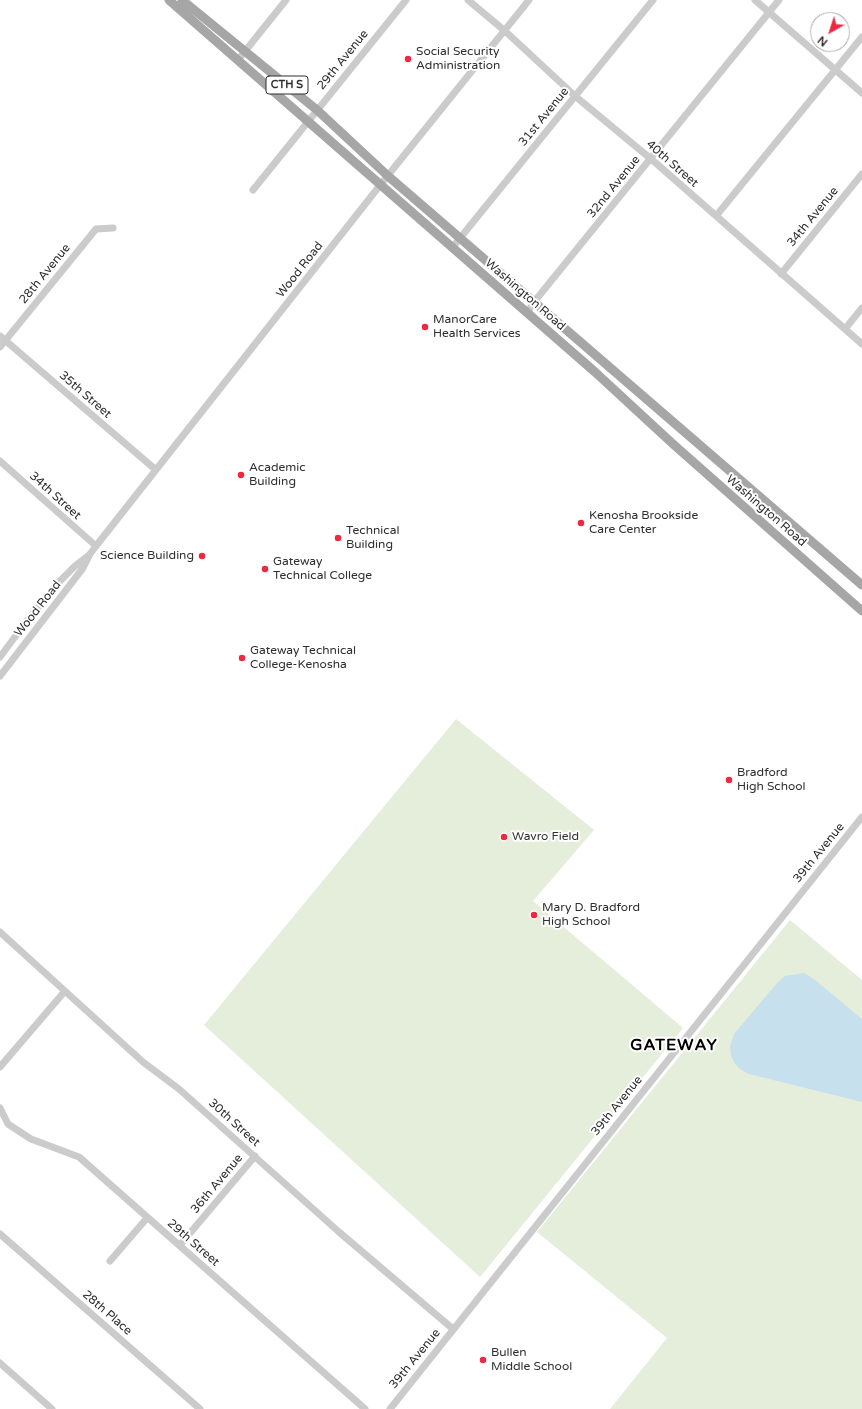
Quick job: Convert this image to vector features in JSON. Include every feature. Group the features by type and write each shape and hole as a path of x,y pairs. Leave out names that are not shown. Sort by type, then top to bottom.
{"main road":[{"name":"Washington Road","path":"169,0 381,184 862,611"},
{"name":"Washington Road","path":"182,0 317,110 388,176 862,585"},
{"path":"560,342 568,331"}],"street":[{"path":"238,60 286,0"},
{"name":"29th Avenue","path":"253,190 406,0"},
{"name":"40th Street","path":"468,0 505,31 575,96 716,216 862,344"},
{"name":"Wood Road","path":"0,676 83,568 96,546 381,184 529,0"},
{"name":"31st Avenue","path":"452,248 653,0"},
{"path":"755,0 862,93"},
{"name":"32nd Avenue","path":"527,313 534,302 779,0"},
{"path":"716,216 862,37"},
{"name":"34th Avenue","path":"781,274 862,174"},
{"name":"28th Avenue","path":"0,347 3,338 96,229 113,228"},
{"path":"845,329 862,308"},
{"name":"35th Street","path":"3,338 156,470"},
{"name":"34th Street","path":"0,461 96,546"},
{"name":"Wood Road","path":"0,657 26,622 60,581 90,554"},
{"name":"39th Avenue","path":"390,1409 862,817"},
{"name":"30th Street","path":"0,932 143,1062 179,1089 339,1232 453,1329"},
{"path":"0,1067 65,991"},
{"name":"29th Street","path":"0,1108 8,1124 31,1139 79,1157 365,1409"},
{"name":"36th Avenue","path":"180,1245 255,1156"},
{"path":"110,1261 148,1218"},
{"name":"28th Place","path":"0,1234 200,1409"},
{"path":"0,1363 52,1409"}],"green space":[{"path":"456,719 594,830 533,901 683,1028 480,1277 204,1025"},
{"path":"790,920 862,980 862,1409 610,1409 667,1338 537,1232"}],"water":[{"path":"804,973 815,980 862,1019 862,1102 749,1074 735,1064 731,1056 730,1046 734,1034 778,982 785,976"}],"place":[{"name":"Social Security Administration","path":"408,59"},
{"name":"ManorCare Health Services","path":"425,327"},
{"name":"Academic Building","path":"241,475"},
{"name":"Kenosha Brookside Care Center","path":"581,523"},
{"name":"Technical Building","path":"338,538"},
{"name":"Science Building","path":"202,556"},
{"name":"Gateway Technical College","path":"265,569"},
{"name":"Gateway Technical College-Kenosha","path":"242,658"},
{"name":"Bradford High School","path":"729,780"},
{"name":"Wavro Field","path":"504,837"},
{"name":"Mary D. Bradford High School","path":"534,915"},
{"name":"Bullen Middle School","path":"483,1360"}],"district":[{"name":"GATEWAY","path":"674,1046"}]}
